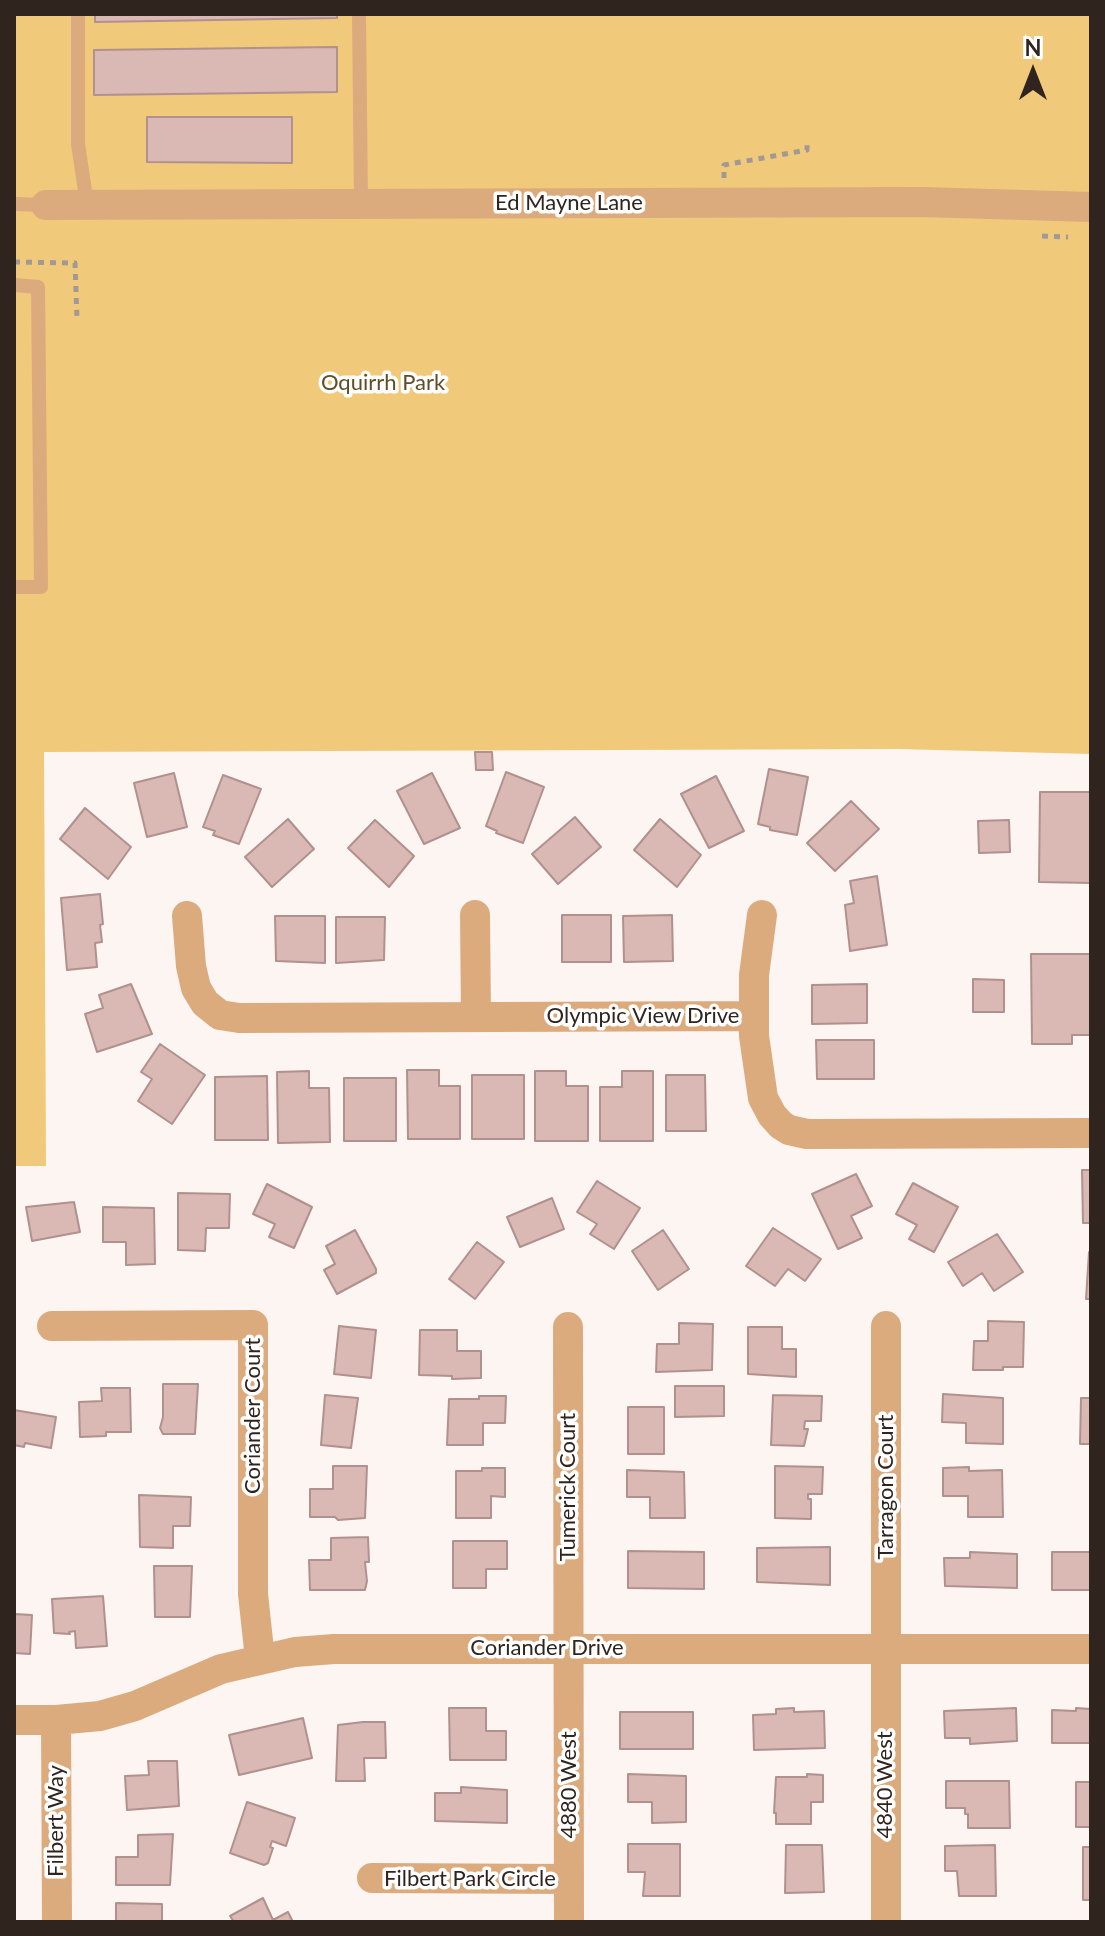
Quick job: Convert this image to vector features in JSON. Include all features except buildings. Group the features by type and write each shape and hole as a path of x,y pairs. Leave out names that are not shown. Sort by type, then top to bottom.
{"street":[{"name":"Ed Mayne Lane","path":"46,205 923,202 1091,207"},
{"path":"475,915 476,1016"},
{"path":"753,1016 754,975 762,915"},
{"name":"Olympic View Drive","path":"187,916 196,988 205,1003 220,1015 239,1018 753,1016 763,1098 772,1115 789,1130 807,1134 1091,1133"},
{"name":"Coriander Court","path":"52,1326 253,1325 253,1594 260,1659"},
{"name":"Tarragon Court","path":"884,1648 886,1326"},
{"name":"Tumerick Court","path":"568,1327 569,1648"},
{"name":"4880 West","path":"569,1648 569,1922"},
{"name":"4840 West","path":"884,1648 886,1922"},
{"name":"Coriander Drive","path":"14,1720 100,1716 135,1706 221,1669 260,1659 334,1649 1091,1649"},
{"name":"Filbert Way","path":"56,1720 57,1922"},
{"name":"Filbert Park Circle","path":"372,1878 569,1879"}],"lane":[{"path":"78,14 78,144 87,204"},
{"path":"359,14 361,204"},
{"path":"14,204 46,205"},
{"path":"14,285 38,287 41,587 14,587"}],"path":[{"path":"725,203 724,165 807,150 807,141"},
{"path":"14,262 75,263 77,319"}],"green space":[{"name":"Oquirrh Park","path":"14,14 1091,14 1091,754 899,749 44,752 46,1166 14,1166"}]}
